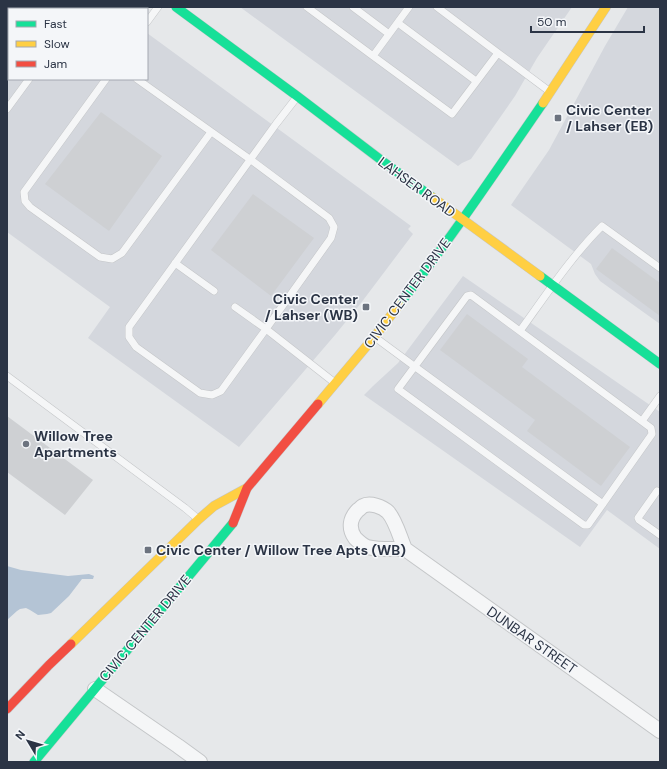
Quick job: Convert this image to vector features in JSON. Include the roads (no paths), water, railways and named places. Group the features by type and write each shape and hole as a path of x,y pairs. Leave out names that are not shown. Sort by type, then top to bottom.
{"street":[{"name":"LAHSER ROAD","path":"176,7 385,163 660,364"},
{"name":"CIVIC CENTER DRIVE","path":"34,762 234,522 247,488 415,285 463,219 606,7"},
{"name":"CIVIC CENTER DRIVE","path":"7,709 50,665 214,506 247,488"},
{"name":"DUNBAR STREET","path":"405,549 660,731"},
{"path":"95,688 200,762"}],"lane":[{"path":"148,21 158,7"},
{"path":"306,7 452,114 498,53"},
{"path":"353,7 390,34"},
{"path":"373,56 409,7"},
{"path":"437,7 550,92"},
{"path":"398,23 476,81"},
{"path":"7,109 28,80"},
{"path":"105,80 24,192 25,201 30,207 100,257 112,259 122,253 211,132"},
{"path":"138,80 251,160 329,218 334,227 331,238 221,391 212,395 200,393 136,346 129,337 129,327 251,160 276,124 297,96"},
{"path":"520,331 552,286 587,241 602,226 660,268"},
{"path":"175,263 214,291"},
{"path":"471,295 651,428 652,434 588,525 584,525 398,389 414,366 467,296 471,295"},
{"path":"235,307 266,329 335,383"},
{"path":"374,336 603,504"},
{"path":"7,376 179,503 199,520"},
{"path":"642,422 660,396"},
{"path":"657,491 638,518 660,535"}],"water":[{"path":"7,566 21,570 68,576 89,574 94,576 93,579 82,579 69,596 51,613 38,615 26,608 20,609 7,620"}],"place":[{"name":"Civic Center / Lahser (EB)","path":"558,118"},
{"name":"Civic Center / Lahser (WB)","path":"366,307"},
{"name":"Willow Tree Apartments","path":"26,444"},
{"name":"Civic Center / Willow Tree Apts (WB)","path":"148,550"}]}
